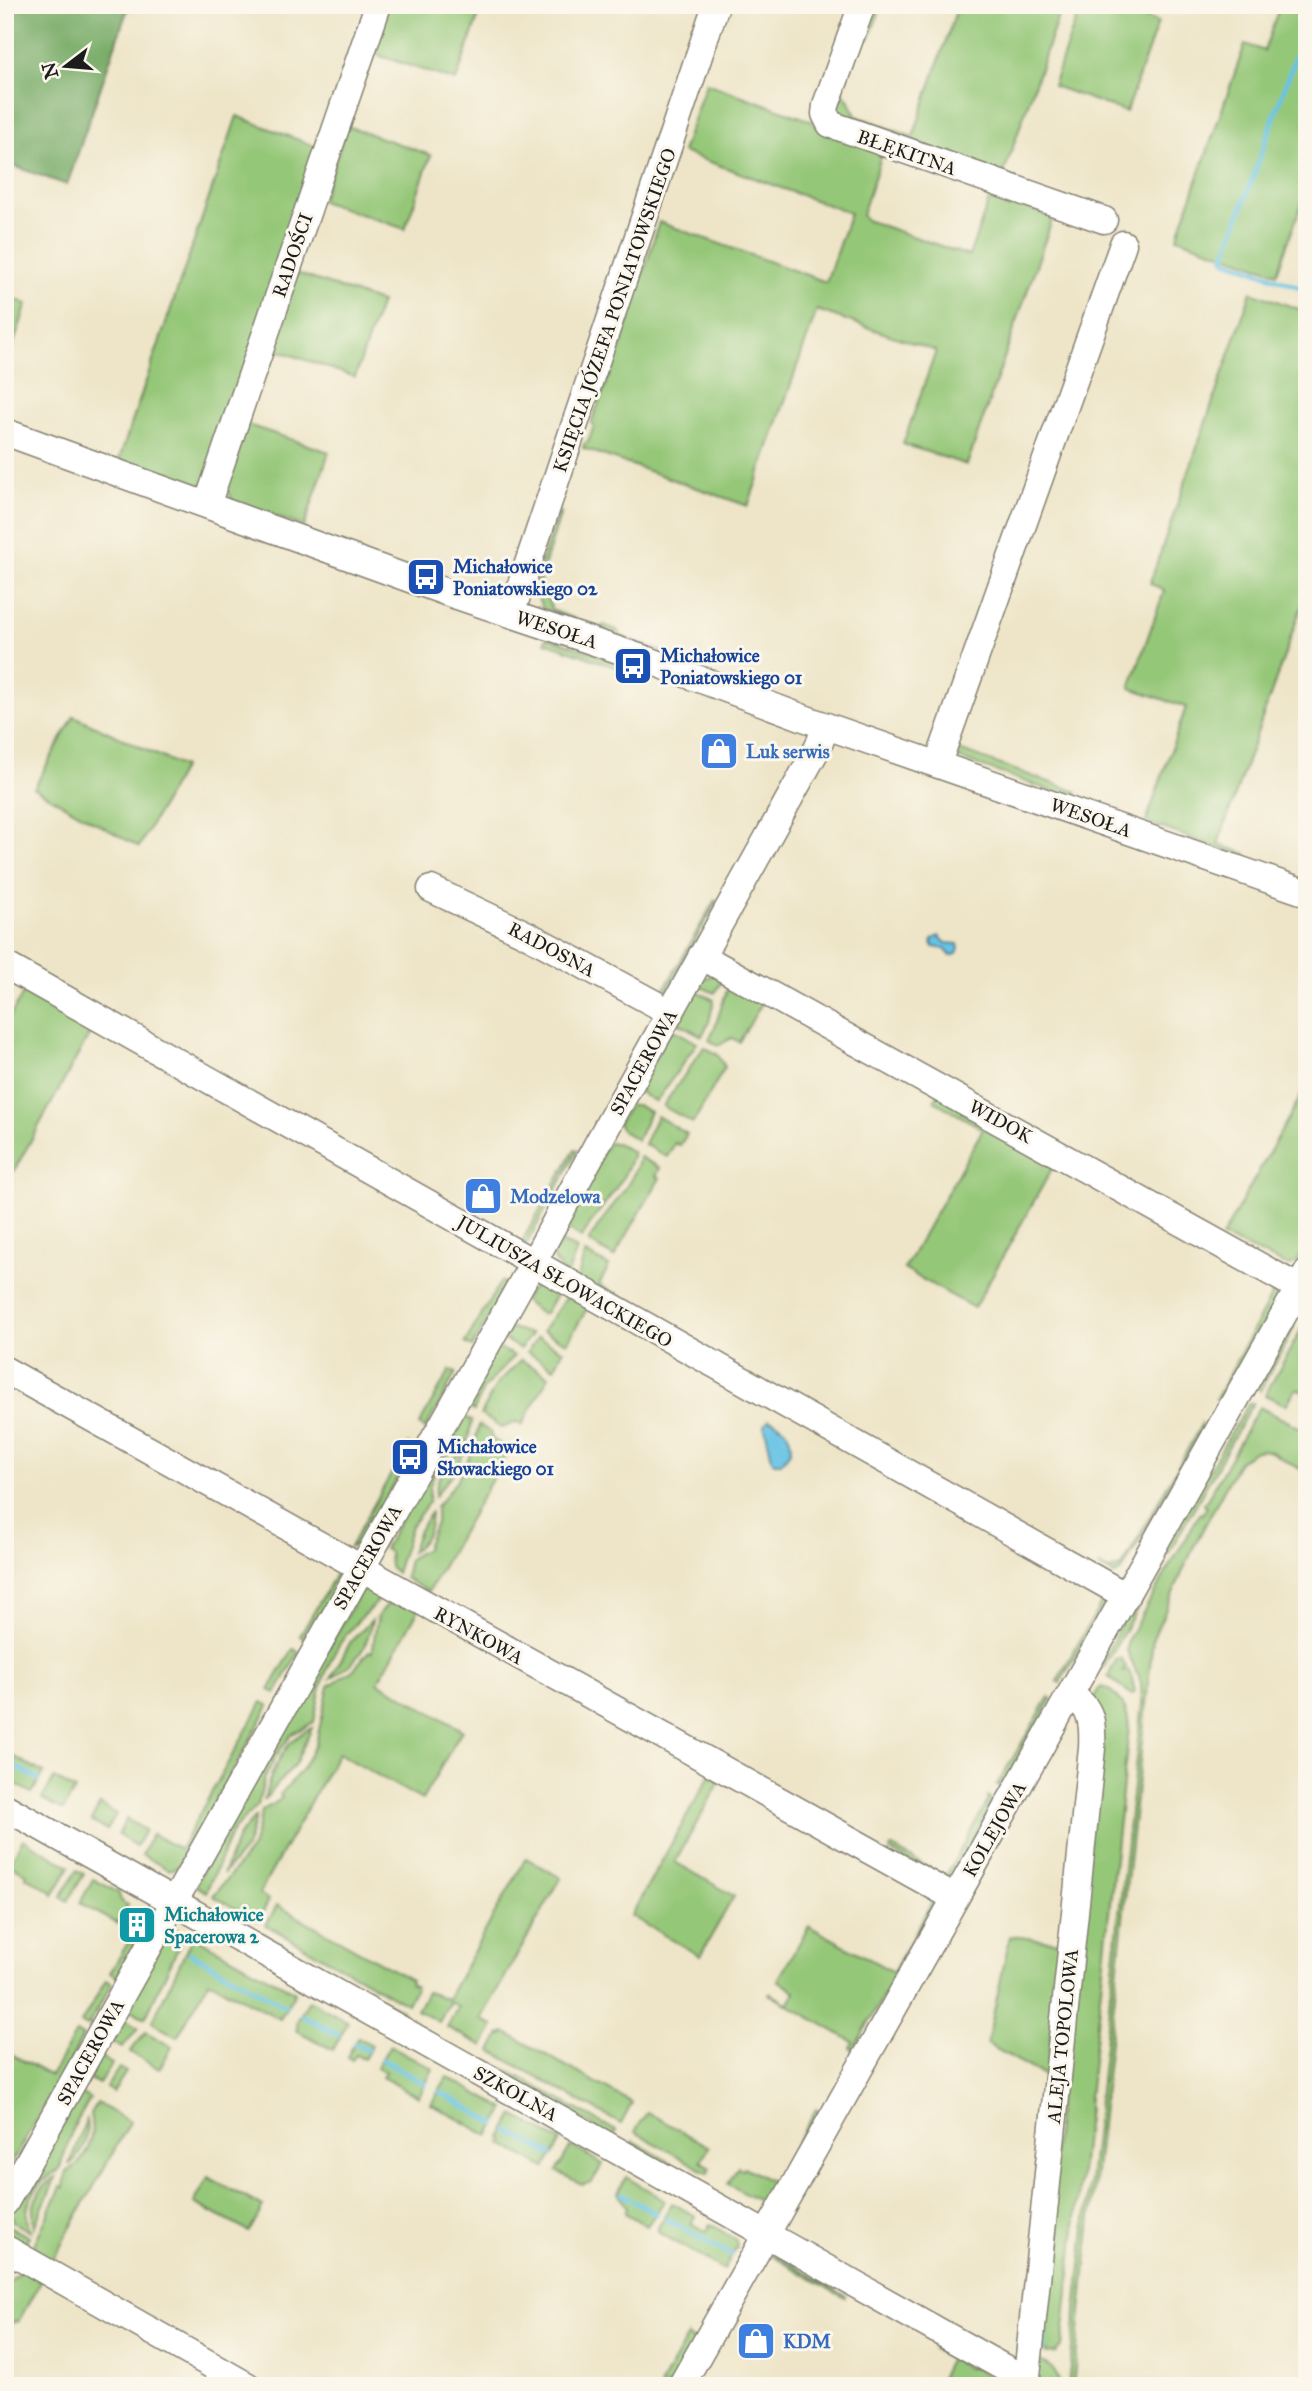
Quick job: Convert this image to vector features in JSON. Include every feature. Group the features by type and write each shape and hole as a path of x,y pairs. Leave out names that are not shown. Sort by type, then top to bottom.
{"street":[{"name":"RADOŚCI","path":"207,505 378,5"},
{"name":"KSIĘCIA JÓZEFA PONIATOWSKIEGO","path":"512,614 716,5"},
{"name":"BŁĘKITNA","path":"862,5 825,104 825,114 830,124 1104,220"},
{"path":"938,763 1123,244"},
{"name":"WESOŁA","path":"5,432 512,614 649,660 826,726 1307,893"},
{"name":"SPACEROWA","path":"5,2203 533,1263 818,747 826,726"},
{"name":"RADOSNA","path":"431,889 526,934 670,1012"},
{"name":"WIDOK","path":"701,956 1303,1280"},
{"name":"JULIUSZA SŁOWACKIEGO","path":"5,965 1126,1596"},
{"name":"KOLEJOWA","path":"681,2386 1303,1280"},
{"name":"RYNKOWA","path":"5,1370 955,1898"},
{"name":"ALEJA TOPOLOWA","path":"1027,2380 1093,1735 1092,1719 1088,1710 1080,1701 1070,1696"},
{"name":"SZKOLNA","path":"5,1807 1027,2380"},
{"path":"5,2248 248,2386"}],"green space":[{"path":"11,5 129,5 67,185 5,163 5,23"},
{"path":"388,5 482,6 456,81 372,53"},
{"path":"867,5 882,5 869,39 858,35"},
{"path":"958,5 1062,5 1003,176 837,113 839,87 856,116 913,137"},
{"path":"1081,5 1110,5 1158,22 1126,112 1053,86"},
{"path":"1280,5 1307,5 1307,189 1277,273 1177,238 1245,44 1264,51"},
{"path":"706,83 812,121 814,125 882,154 862,215 866,220 969,256 991,195 1053,217 967,465 903,444 936,351 817,310 748,506 583,448 594,426 591,423 622,343 659,222 826,282 850,213 682,152"},
{"path":"237,116 317,147 206,491 119,460"},
{"path":"347,126 431,155 405,229 321,201"},
{"path":"296,273 381,302 355,377 271,348"},
{"path":"1251,292 1307,312 1307,591 1218,844 1246,854 1245,858 1146,822 1186,707 1130,688 1164,591 1150,583"},
{"path":"5,295 27,304 5,369"},
{"path":"245,424 329,452 304,527 233,501 224,484"},
{"path":"559,512 540,580 552,610 599,628 604,625 617,630 620,636 693,663 699,652 694,667 543,609 538,599 538,574"},
{"path":"547,637 634,667 635,674 545,642"},
{"path":"74,716 183,767 139,847 34,788"},
{"path":"956,749 1077,792 1075,799 952,756"},
{"path":"715,900 717,901 664,997 661,995"},
{"path":"712,975 724,976 715,993 701,987 698,982"},
{"path":"731,980 762,1003 739,1042 732,1038 718,1045 709,1040"},
{"path":"25,990 99,1029 96,1035 93,1028 14,1171 5,1166 5,1025"},
{"path":"697,991 714,1000 709,1022 702,1036 680,1024 677,1017"},
{"path":"676,1031 697,1043 656,1102 642,1094 638,1087 669,1032"},
{"path":"704,1047 717,1054 725,1067 693,1123 663,1106"},
{"path":"1307,1085 1307,1244 1296,1263 1289,1266 1222,1237"},
{"path":"938,1094 1057,1160 974,1308 904,1269 983,1129 934,1101"},
{"path":"630,1105 637,1105 650,1112 637,1140 623,1131 618,1124"},
{"path":"657,1116 687,1134 680,1145 675,1143 667,1157 644,1144"},
{"path":"608,1143 617,1143 633,1153 617,1187 582,1238 562,1226"},
{"path":"575,1149 578,1150 525,1247 521,1243"},
{"path":"640,1157 660,1168 656,1176 660,1178 614,1257 589,1242 624,1191"},
{"path":"554,1239 577,1249 567,1276 554,1259"},
{"path":"585,1253 609,1266 599,1285 684,1331 683,1333 577,1280"},
{"path":"501,1281 507,1284 472,1347 465,1343"},
{"path":"548,1282 562,1285 545,1313 541,1314 523,1300 534,1286"},
{"path":"1270,1285 1276,1290 1277,1300 1220,1402 1216,1399 1273,1293"},
{"path":"570,1291 589,1305 567,1343 543,1331"},
{"path":"1307,1319 1307,1393 1296,1389 1286,1405 1265,1395"},
{"path":"1293,1324 1294,1328 1260,1391 1256,1381"},
{"path":"511,1328 531,1334 520,1349 502,1338"},
{"path":"538,1337 563,1351 554,1368 527,1352"},
{"path":"497,1347 514,1356 483,1389 474,1411 464,1405"},
{"path":"521,1360 549,1376 522,1425 517,1422 502,1428 481,1415 496,1385"},
{"path":"450,1370 456,1373 425,1429 419,1425"},
{"path":"1253,1403 1156,1575 1148,1574 1248,1404"},
{"path":"1259,1407 1307,1431 1307,1473 1263,1450 1239,1461 1194,1546 1153,1638 1073,2386 1068,2386 1142,1703 1141,1683 1127,1651 1128,1639 1200,1513 1207,1507 1204,1505"},
{"path":"459,1414 472,1421 467,1444 454,1450 438,1465 430,1485 429,1502 411,1526 396,1573 390,1567 389,1552 384,1549"},
{"path":"479,1425 491,1432 492,1439 509,1449 428,1592 405,1578 409,1559 427,1548 436,1523 436,1507 463,1469"},
{"path":"1201,1425 1201,1432 1122,1571 1114,1575 1099,1566 1108,1571 1122,1567"},
{"path":"408,1444 414,1448 361,1542 350,1547"},
{"path":"465,1451 454,1472 435,1496 443,1469"},
{"path":"431,1513 426,1536 411,1552 419,1530"},
{"path":"340,1567 340,1580 306,1640 300,1636"},
{"path":"1141,1585 1146,1587 1147,1591 1104,1667 1099,1668"},
{"path":"370,1587 386,1590 351,1629 333,1655 324,1677 314,1722 292,1734 275,1757 264,1780 258,1805 233,1830 206,1892 195,1885 360,1592"},
{"path":"396,1595 419,1609 378,1682 462,1730 422,1800 338,1753 259,1894 269,1900 258,1921 213,1896 252,1848 262,1811 282,1798 280,1795 302,1769 316,1743 329,1686 353,1670 369,1651 372,1652 378,1615"},
{"path":"1104,1598 1105,1605 1060,1683 1057,1681"},
{"path":"372,1620 364,1647 354,1661 331,1678 351,1641"},
{"path":"293,1649 299,1652 276,1693 269,1690"},
{"path":"1117,1658 1121,1658 1126,1667 1123,1672 1128,1670 1132,1678 1135,1692 1132,1695 1108,1677"},
{"path":"1102,1687 1119,1698 1127,1715 1129,1728 1062,2347 1057,2353 1046,2354 1046,2351 1037,2350 1092,1700"},
{"path":"1049,1697 1052,1699 1002,1787 997,1785"},
{"path":"262,1702 269,1706 179,1866 169,1870 142,1855 152,1834 180,1849"},
{"path":"312,1728 295,1764 264,1800 280,1758 294,1740"},
{"path":"5,1752 44,1773 32,1793 5,1778"},
{"path":"710,1775 720,1781 675,1862 734,1896 700,1956 631,1916"},
{"path":"54,1778 75,1790 63,1810 42,1799"},
{"path":"988,1797 994,1801 951,1876 942,1880 890,1851 891,1847 945,1877"},
{"path":"100,1804 116,1814 107,1830 91,1821"},
{"path":"256,1816 246,1848 223,1874 239,1835"},
{"path":"126,1819 145,1830 136,1846 118,1835"},
{"path":"23,1839 70,1866 53,1895 26,1877 27,1874 9,1864"},
{"path":"526,1858 561,1878 481,2019 494,2026 483,2046 447,2027 458,2007 448,2001 449,2004 439,2022 417,2010 427,1992 447,1999"},
{"path":"77,1870 84,1874 68,1901 61,1897"},
{"path":"93,1879 119,1893 121,1902 128,1905 118,1924 80,1903"},
{"path":"932,1902 933,1909 853,2050 850,2048 853,2042 769,1994 788,2004 795,1992 778,1980 809,1926 893,1972"},
{"path":"277,1905 411,1980 410,1983 416,1986 407,2004 266,1925"},
{"path":"171,1928 185,1933 145,2018 125,2007"},
{"path":"263,1933 403,2011 400,2016 262,1938"},
{"path":"132,1936 137,1940 117,1977 110,1973"},
{"path":"193,1936 295,1992 280,2019 209,1981 177,2037 152,2022"},
{"path":"1010,1936 1061,1942 1047,2077 987,2044"},
{"path":"106,1980 112,1984 88,2026 81,2023"},
{"path":"309,2000 348,2022 333,2050 296,2030 296,2023"},
{"path":"119,2017 138,2028 122,2048 109,2040"},
{"path":"146,2032 172,2047 159,2069 130,2052"},
{"path":"505,2032 632,2103 621,2124 491,2051 500,2034"},
{"path":"76,2033 83,2036 58,2086 55,2086 5,2175 5,2051 51,2076"},
{"path":"358,2037 372,2045 364,2059 356,2055 352,2060 347,2057"},
{"path":"390,2045 433,2069 419,2097 382,2077 385,2072 377,2067"},
{"path":"100,2057 112,2064 99,2084 88,2078"},
{"path":"489,2060 616,2131 613,2137 486,2065"},
{"path":"119,2068 126,2072 113,2092 106,2088"},
{"path":"447,2077 505,2109 489,2136 431,2104"},
{"path":"80,2093 90,2099 73,2128 59,2170 43,2181 32,2196 27,2213 31,2232 12,2221 13,2216 8,2214"},
{"path":"97,2103 130,2122 49,2266 33,2250 35,2242 61,2187 64,2188 66,2172 85,2154 92,2131 90,2114"},
{"path":"816,2109 819,2111 768,2202 762,2203 728,2184 738,2167 742,2170 744,2167 774,2183"},
{"path":"647,2112 709,2147 701,2161 710,2168 708,2173 635,2132"},
{"path":"514,2115 561,2141 545,2168 501,2143 504,2140 501,2138"},
{"path":"86,2120 84,2145 69,2165"},
{"path":"633,2141 702,2180 699,2184 631,2146"},
{"path":"571,2146 603,2164 592,2182 582,2185 557,2171"},
{"path":"56,2177 34,2227 36,2198 44,2186"},
{"path":"208,2177 263,2207 249,2232 194,2203"},
{"path":"626,2177 665,2200 647,2226 625,2213 627,2208 618,2193"},
{"path":"672,2203 695,2216 691,2224 706,2232 710,2224 736,2240 737,2247 724,2270 658,2232"},
{"path":"5,2224 29,2237 21,2250 8,2238"},
{"path":"770,2255 781,2258 846,2296 845,2298"},
{"path":"21,2270 41,2281 18,2322 14,2321 12,2324 5,2320 5,2287"},
{"path":"688,2336 695,2344 672,2386 660,2386"},
{"path":"935,2346 957,2358 956,2362 969,2369 971,2366 992,2378 998,2386 936,2386 950,2359 933,2349"},
{"path":"1036,2361 1052,2369 1060,2386 1033,2386"}],"water":[{"path":"939,936 946,943 958,944 957,954 951,956 945,949 933,947 932,940"},
{"path":"769,1420 783,1427 790,1439 791,1450 781,1463 774,1463 772,1459 765,1428"}],"waterway":[{"path":"1307,24 1224,259 1307,290"},
{"path":"5,1761 38,1779"},
{"path":"190,1953 285,2006"},
{"path":"303,2016 338,2035"},
{"path":"355,2044 367,2050"},
{"path":"383,2060 425,2084"},
{"path":"440,2092 496,2124"},
{"path":"508,2131 551,2154"},
{"path":"622,2194 629,2198"},
{"path":"634,2201 656,2214"},
{"path":"666,2219 731,2255"},
{"path":"1043,2349 1045,2333"}],"place":[{"name":"Michałowice Poniatowskiego 02","path":"426,577"},
{"name":"Michałowice Poniatowskiego 01","path":"633,666"},
{"name":"Luk serwis","path":"719,751"},
{"name":"Modzelowa","path":"483,1196"},
{"name":"Michałowice Słowackiego 01","path":"410,1457"},
{"name":"Michałowice Spacerowa 2","path":"137,1925"},
{"name":"KDM","path":"756,2341"}]}
